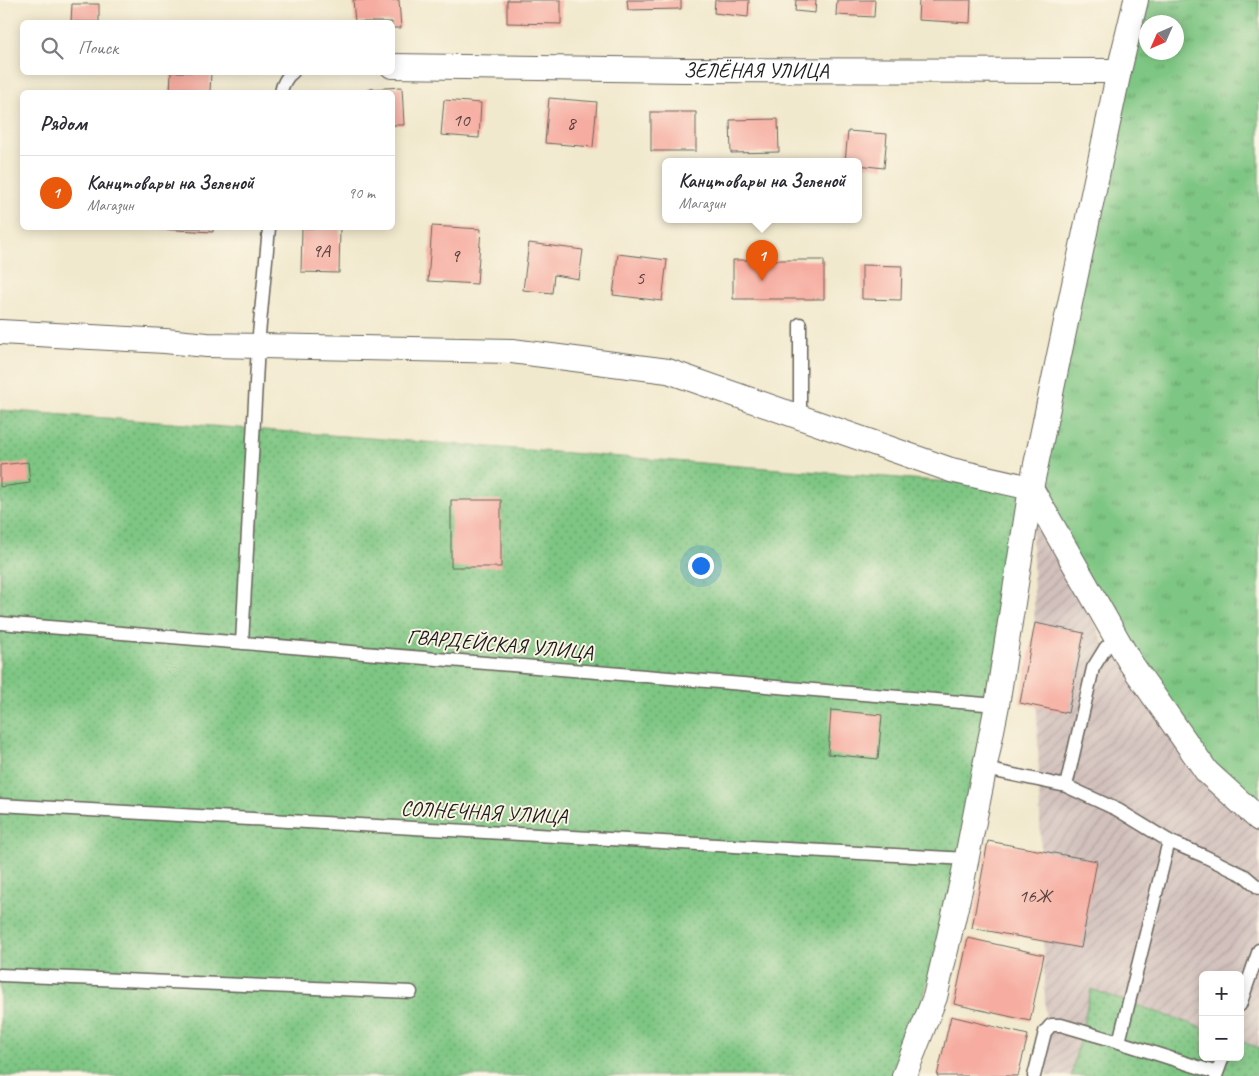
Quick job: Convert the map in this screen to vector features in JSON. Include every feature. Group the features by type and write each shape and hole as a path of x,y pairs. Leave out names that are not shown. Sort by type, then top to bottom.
{"street":[{"path":"904,1076 935,997 967,859 997,705 1031,488 1119,71 1136,0"},
{"name":"ЗЕЛЁНАЯ УЛИЦА","path":"395,66 684,70 1119,71"},
{"path":"0,332 207,345 512,351 668,371 951,470 1031,488 1136,670 1208,772 1259,819"}],"lane":[{"path":"282,90 290,75"},
{"path":"242,643 258,345 269,230"},
{"path":"800,324 800,417"},
{"name":"ГВАРДЕЙСКАЯ УЛИЦА","path":"0,623 997,705"},
{"path":"1066,786 1093,668 1106,647"},
{"path":"990,770 1066,786 1118,810 1169,841 1245,876 1259,888"},
{"name":"СОЛНЕЧНАЯ УЛИЦА","path":"0,805 967,859"},
{"path":"1119,1042 1169,841"},
{"path":"1244,993 1259,950"},
{"path":"0,975 412,992"},
{"path":"1034,1076 1045,1032 1051,1025 1061,1025 1119,1042 1217,1075 1222,1061"}],"shaded area":[{"path":"1031,488 1106,647 1130,662 1259,819 1259,1048 1244,1042 1244,971 1199,971 1199,1027 1091,989 1071,1076 1047,1076"}],"green space":[{"path":"1136,0 1259,0 1259,819 1207,772 1031,488"},
{"path":"0,410 1031,488 997,705 904,1076 0,1076"},
{"path":"1091,989 1199,1027 1199,1061 1244,1061 1244,1042 1259,1048 1259,1076 1071,1076"}],"building":[{"path":"353,0 399,0 401,28 395,28 395,20 355,20"},
{"path":"507,0 561,0 561,24 507,23"},
{"path":"627,0 681,0 681,9 628,10"},
{"path":"715,0 749,0 748,17 714,13"},
{"path":"796,0 816,0 815,13 795,11"},
{"path":"837,0 875,0 874,17 836,15"},
{"path":"919,0 971,0 970,23 918,20"},
{"path":"72,4 99,4 99,20 71,20"},
{"path":"171,75 211,75 210,90 170,90"},
{"path":"402,87 404,125 395,125 395,90 368,89"},
{"path":"549,98 597,102 593,147 545,143"},
{"path":"444,100 481,103 479,138 441,135"},
{"path":"651,112 696,112 696,151 651,151"},
{"path":"778,119 779,152 731,153 730,120"},
{"path":"848,131 887,134 884,168 862,165 862,158 845,158"},
{"path":"432,226 481,229 477,284 428,281"},
{"path":"178,230 213,230 213,232"},
{"path":"302,230 340,230 339,273 301,272"},
{"path":"529,243 583,250 579,279 554,275 552,293 523,290"},
{"path":"618,254 667,260 662,301 613,295"},
{"path":"733,260 824,260 824,299 733,299"},
{"path":"862,265 902,266 901,300 862,299"},
{"path":"28,462 30,483 0,487 0,465"},
{"path":"451,500 501,500 501,567 451,567"},
{"path":"1035,623 1084,633 1068,713 1020,703"},
{"path":"831,710 882,715 878,759 828,754"},
{"path":"988,841 1097,861 1081,948 972,928"},
{"path":"968,938 1044,955 1030,1021 954,1004"},
{"path":"951,1016 1028,1035 1018,1076 937,1076"}],"place":[{"name":"Канцтовары на Зеленой","path":"762,281"}]}
